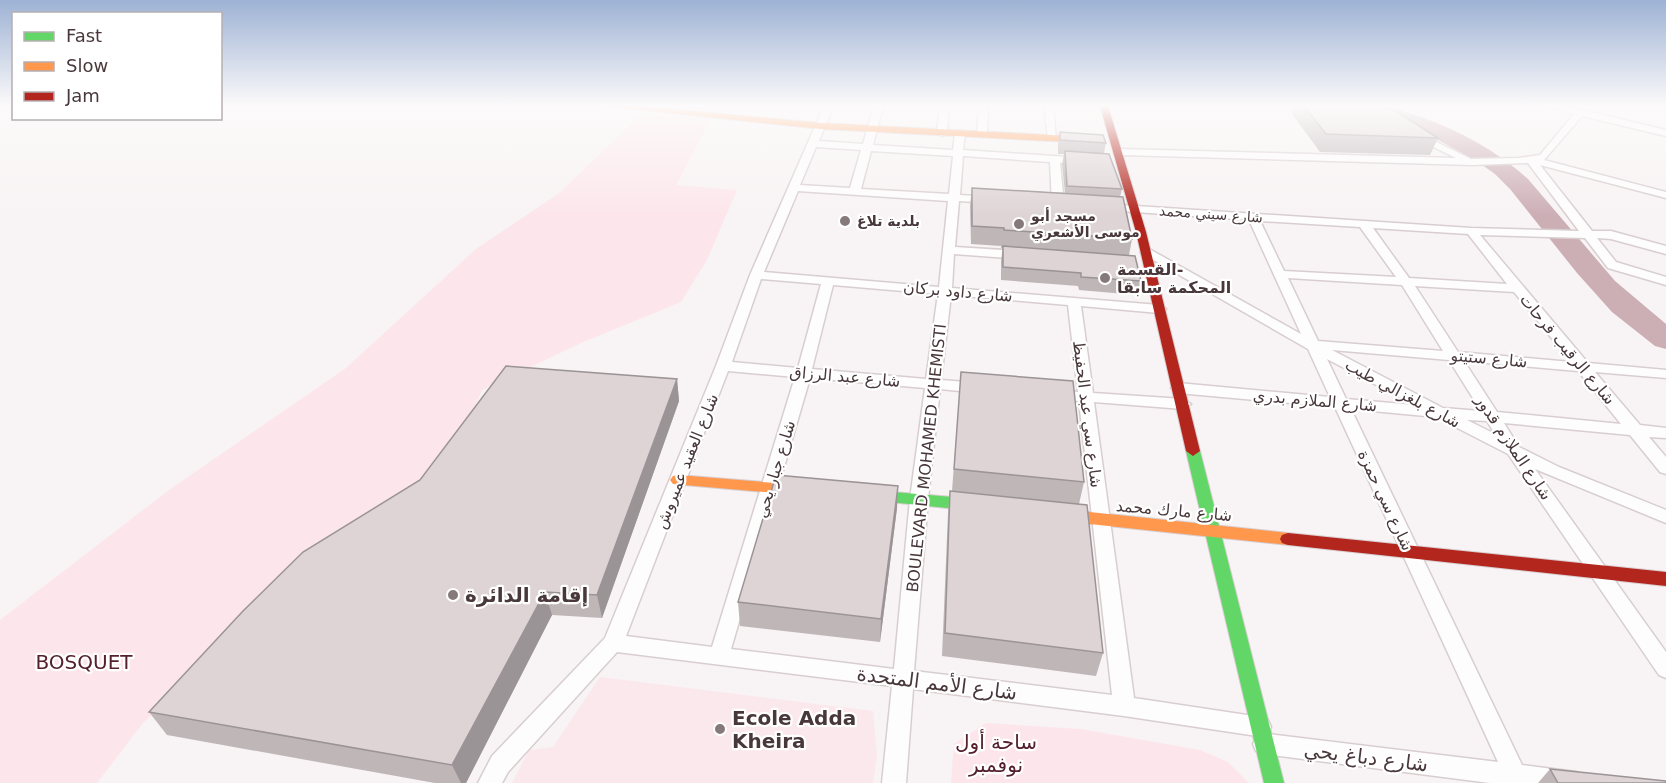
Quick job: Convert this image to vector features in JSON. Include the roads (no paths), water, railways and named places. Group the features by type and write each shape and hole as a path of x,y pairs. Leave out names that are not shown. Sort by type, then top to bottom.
{"main road":[{"path":"1068,143 1114,156"},
{"path":"1111,143 1114,156 1134,209 1274,783"},
{"path":"678,480 815,491"},
{"path":"861,495 987,507"},
{"name":"شارع مارك محمد","path":"1044,513 1666,579"}],"street":[{"path":"854,193 869,143"},
{"name":"BOULEVARD MOHAMED KHEMISTI","path":"894,783 919,499 945,289 960,143"},
{"path":"1432,143 1472,162"},
{"path":"813,144 1055,159 1114,156 1492,162 1543,157 1555,143"},
{"name":"شارع العقيد عميروش","path":"490,783 500,764 613,643 723,366 756,275 813,144"},
{"path":"1055,159 1057,204"},
{"path":"1525,160 1666,195"},
{"path":"1525,160 1589,234 1612,265 1666,281"},
{"path":"795,188 1000,200"},
{"name":"شارع سيني محمد","path":"1112,207 1471,231 1611,235 1666,250"},
{"name":"شارع سي حمزة","path":"1253,217 1311,345 1341,403 1517,779"},
{"name":"شارع الملازم قدور","path":"1364,224 1406,282 1514,451 1601,572 1666,669"},
{"name":"شارع الرقيب فرحات","path":"1471,231 1666,468"},
{"path":"948,250 1031,256"},
{"name":"شارع بلغزالي طيب","path":"1145,260 1553,471 1666,517"},
{"path":"1280,274 1518,288"},
{"name":"شارع داود بركان","path":"756,275 945,289 1159,309"},
{"name":"شارع جبار يحي","path":"719,656 804,372 828,281"},
{"name":"شارع سي عبد الحفيظ","path":"1074,301 1124,706"},
{"name":"شارع ستيتو","path":"1311,345 1666,374"},
{"name":"شارع عبد الرزاق","path":"723,366 992,389"},
{"name":"شارع الملازم بدري","path":"1178,388 1666,433"},
{"path":"1039,393 1183,404"},
{"name":"شارع الأمم المتحدة","path":"613,643 1124,706 1262,735"},
{"name":"شارع دباغ يحي","path":"1262,735 1517,779 1576,783"}],"waterway":[{"path":"1460,143 1504,169 1537,205 1604,287 1643,323 1666,339"}],"place":[{"name":"بلدية تلاغ","path":"845,221"},
{"name":"مسجد أبو موسى الأشعري","path":"1019,224"},
{"name":"القسمة- المحكمة سابقا","path":"1105,278"},
{"name":"إقامة الدائرة","path":"453,595"},
{"name":"Ecole Adda Kheira","path":"720,729"}],"park label":[{"name":"BOSQUET","path":"84,662"},
{"name":"ساحة أول نوفمبر","path":"996,754"}]}
